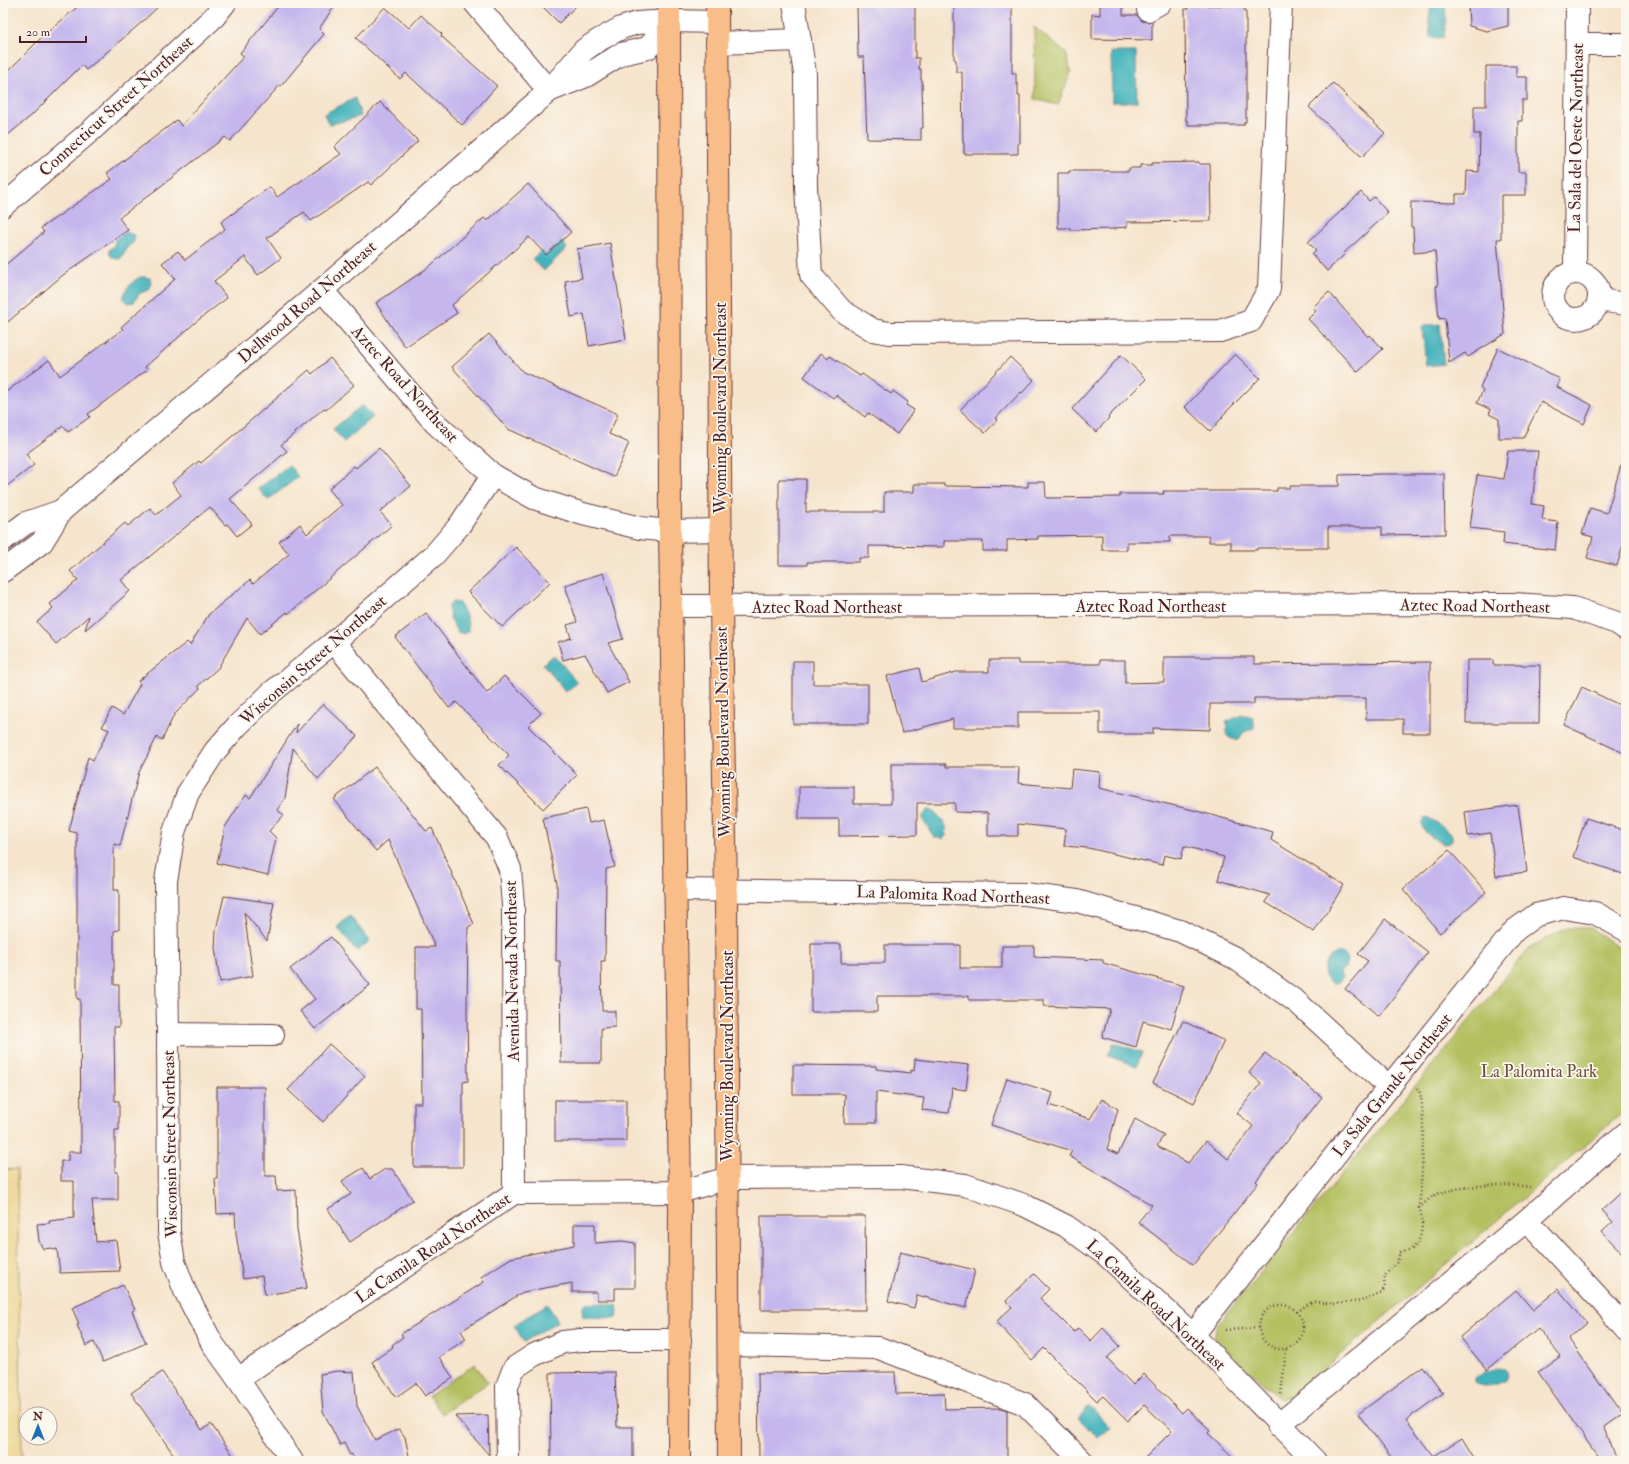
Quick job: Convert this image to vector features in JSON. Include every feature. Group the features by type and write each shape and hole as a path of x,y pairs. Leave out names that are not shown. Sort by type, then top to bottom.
{"main road":[{"path":"669,12 670,531 680,1192 679,1461"},
{"name":"Wyoming Boulevard Northeast","path":"717,23 721,607 726,891 729,1461"}],"street":[{"name":"Connecticut Street Northeast","path":"3,206 94,128 214,17 225,3"},
{"path":"475,3 549,91"},
{"path":"794,3 805,74 806,186 811,275 842,311 873,330 889,332 1220,331 1251,321 1269,289 1281,3"},
{"name":"La Sala del Oeste Northeast","path":"1574,273 1577,3"},
{"path":"669,12 800,40"},
{"name":"Dellwood Road Northeast","path":"3,571 42,542 61,511 322,290 549,91 586,76 621,54 648,48 669,12"},
{"path":"1577,44 1626,44"},
{"path":"1574,273 1589,277 1595,282 1599,289 1599,300 1594,312 1588,317 1580,320 1572,320 1565,317 1554,305 1554,290 1562,278 1574,273"},
{"name":"Aztec Road Northeast","path":"322,290 435,423 493,475 534,498 583,514 640,528 670,531 721,530"},
{"path":"1599,300 1626,304"},
{"name":"Wisconsin Street Northeast","path":"292,1461 238,1379 212,1343 185,1291 174,1262 169,1232 166,881 174,832 188,793 215,751 237,726 272,692 334,642 434,555 459,526 493,475"},
{"name":"Dellwood Road Northeast","path":"3,540 26,523 61,511"},
{"name":"Aztec Road Northeast","path":"671,606 1514,604 1573,608 1617,623 1626,629"},
{"name":"Avenida Nevada Northeast","path":"334,642 497,838 510,869 513,906 514,1193"},
{"name":"La Palomita Road Northeast","path":"675,890 1025,894 1077,901 1180,931 1235,958 1298,1003 1389,1087"},
{"name":"La Sala Grande Northeast","path":"1193,1335 1515,930 1536,915 1564,908 1596,913 1626,930"},
{"name":"Wisconsin Street Northeast","path":"168,1034 272,1035"},
{"path":"1278,1425 1527,1220 1626,1133"},
{"name":"La Camila Road Northeast","path":"238,1379 514,1193 680,1192 728,1178 901,1177 965,1185 1024,1205 1066,1226 1106,1255 1193,1335 1278,1425 1315,1461"},
{"path":"1527,1220 1610,1309 1626,1330"},
{"path":"508,1461 507,1386 514,1368 534,1355 563,1342 581,1340 680,1340"},
{"path":"729,1345 879,1348 1025,1404 1082,1461"}],"path":[{"path":"1297,1312 1308,1304 1314,1302 1336,1304 1361,1301 1382,1292 1385,1287 1384,1281 1386,1274 1396,1262 1400,1252 1413,1248 1420,1238 1422,1225 1421,1212 1419,1208 1422,1178 1423,1136 1420,1097 1416,1084"},
{"path":"1419,1208 1438,1193 1499,1185 1530,1187"},
{"path":"1281,1305 1289,1307 1297,1312 1302,1319 1302,1323 1301,1336 1296,1343 1286,1349 1273,1348 1266,1344 1261,1337 1259,1328 1260,1320 1265,1312 1272,1307 1281,1305"},
{"path":"1222,1330 1259,1328"},
{"path":"1281,1397 1286,1349"}],"green space":[{"path":"1034,27 1066,53 1071,72 1058,105 1035,99"},
{"name":"La Palomita Park","path":"1567,928 1591,928 1626,953 1626,1110 1292,1396 1281,1400 1213,1338 1217,1325 1530,947"},
{"path":"475,1364 488,1383 442,1414 429,1396"}],"sand":[{"path":"17,1169 21,1406 18,1406 18,1446 22,1446 22,1461 3,1461 3,1170"}],"water":[{"path":"1431,5 1445,5 1446,21 1444,37 1438,38 1430,37 1429,21"},
{"path":"1111,52 1136,52 1137,102 1112,102"},
{"path":"355,98 361,116 329,125 324,114"},
{"path":"126,232 134,235 134,242 127,248 120,259 115,259 111,256 109,250 114,245 117,235"},
{"path":"560,240 567,248 544,271 532,259 542,250"},
{"path":"140,277 150,278 151,285 149,290 140,293 134,302 128,303 123,298 127,288 131,283"},
{"path":"1440,324 1444,364 1426,366 1422,326"},
{"path":"362,405 373,417 344,442 333,429"},
{"path":"289,465 298,477 268,500 258,489"},
{"path":"452,602 459,603 466,616 468,631 465,634 457,632 451,620 448,607"},
{"path":"554,655 577,682 566,692 543,664"},
{"path":"1242,715 1250,716 1253,719 1254,728 1244,732 1239,739 1230,738 1226,734 1228,727 1226,722"},
{"path":"928,810 931,810 937,814 947,828 946,836 943,839 934,837 923,820 923,816"},
{"path":"1429,818 1442,826 1452,835 1452,841 1450,843 1444,844 1433,838 1424,830 1421,822 1424,819"},
{"path":"350,916 370,941 357,951 337,927"},
{"path":"1337,953 1342,953 1348,960 1346,967 1340,972 1342,978 1338,982 1333,983 1329,981 1324,971 1325,964 1329,958"},
{"path":"1113,1043 1142,1052 1137,1066 1108,1056"},
{"path":"600,1303 617,1305 617,1318 583,1317 582,1310 584,1304"},
{"path":"547,1304 558,1321 524,1342 514,1325"},
{"path":"1497,1367 1505,1368 1508,1374 1506,1380 1495,1385 1487,1386 1475,1383 1475,1378 1492,1371"},
{"path":"1089,1406 1110,1427 1098,1438 1078,1418"}],"building":[{"path":"82,3 162,3 86,70 82,65 31,116 3,139 3,76 43,36"},
{"path":"281,3 336,3 319,29 324,34 281,86 280,85 230,141 225,137 119,218 128,230 63,275 3,326 3,267 44,232 41,228 112,179 107,173 177,120 181,126 244,56 240,53"},
{"path":"539,3 579,3 559,23"},
{"path":"857,3 915,3 915,58 919,58 919,69 921,69 922,80 923,128 921,128 921,140 867,139 864,57 858,57"},
{"path":"954,3 1012,3 1012,73 1016,73 1018,96 1020,96 1020,143 1018,143 1018,154 964,154 962,72 956,72 956,60 954,59"},
{"path":"1100,3 1123,3 1123,15 1137,15 1142,21 1152,21 1152,40 1092,39 1092,14 1100,15"},
{"path":"1468,3 1508,3 1508,26 1487,31 1469,26"},
{"path":"1188,5 1244,6 1244,10 1246,10 1246,122 1244,122 1244,125 1188,125 1188,121 1186,121 1185,9 1188,9"},
{"path":"385,7 409,28 421,15 442,34 441,36 497,86 462,125 406,73 400,79 356,38"},
{"path":"1486,66 1516,66 1516,77 1527,77 1527,100 1522,100 1522,121 1518,121 1518,172 1526,172 1526,195 1501,195 1501,239 1497,239 1505,334 1468,357 1465,353 1449,363 1445,318 1439,319 1435,251 1414,253 1413,227 1411,227 1411,202 1456,203 1456,194 1466,194 1467,171 1479,172 1480,134 1474,134 1474,106 1486,106"},
{"path":"1333,83 1385,133 1362,157 1309,107"},
{"path":"380,102 418,141 371,185 368,182 311,221 304,212 267,238 281,258 258,275 245,257 214,281 227,298 197,321 145,367 147,370 88,414 90,417 68,432 63,426 26,454 34,465 3,489 3,394 49,360 60,376 123,329 121,327 175,279 162,263 178,251 185,260 225,229 221,222 270,187 277,197 341,154 334,147"},
{"path":"1199,162 1199,164 1210,164 1211,221 1127,222 1127,227 1115,229 1070,230 1070,228 1058,228 1058,173 1069,173 1069,171 1129,171 1129,168 1140,168 1140,165 1152,165 1152,163"},
{"path":"528,184 571,232 546,255 529,237 452,305 457,313 405,347 376,303 429,267 484,218 487,221"},
{"path":"1361,192 1369,201 1374,197 1388,213 1344,253 1345,254 1327,271 1312,254 1316,250 1308,242"},
{"path":"610,243 626,339 589,346 584,314 571,317 565,281 582,278 577,249"},
{"path":"1329,292 1368,337 1370,335 1383,349 1358,372 1308,319 1316,311 1313,307"},
{"path":"489,334 523,372 618,414 609,434 629,443 614,477 508,429 452,367"},
{"path":"1498,348 1560,379 1557,387 1592,405 1584,424 1541,402 1523,438 1499,438 1499,419 1489,414 1491,410 1477,403 1483,390 1480,387"},
{"path":"821,353 828,359 830,356 860,376 862,374 891,394 893,391 908,402 906,405 914,410 897,434 868,413 865,417 836,395 833,398 804,377"},
{"path":"1235,354 1260,378 1222,416 1223,417 1210,431 1185,407"},
{"path":"1121,355 1146,379 1108,417 1109,418 1096,432 1072,409"},
{"path":"1010,357 1034,380 996,418 998,419 985,433 960,410"},
{"path":"330,358 354,385 326,410 324,408 281,445 287,451 230,499 252,524 237,536 227,524 225,525 210,507 121,580 130,591 85,630 89,616 56,644 37,622 53,608 50,604 78,580 70,571 125,523 128,526 150,508 156,515 181,495 172,483 199,461 201,463 309,370 312,374"},
{"path":"379,448 411,486 380,512 392,525 288,614 287,612 260,634 247,618 218,668 198,686 200,688 174,715 162,740 157,737 139,772 120,846 114,844 114,890 119,890 119,930 114,931 114,985 119,985 119,1027 114,1027 115,1101 119,1101 119,1130 115,1130 115,1172 118,1172 118,1200 92,1200 96,1242 116,1240 120,1271 60,1273 57,1249 43,1249 39,1241 37,1224 74,1218 74,1181 61,1181 61,1161 68,1161 68,1152 81,1152 80,999 77,999 77,833 69,831 88,757 93,760 109,730 102,727 112,708 123,715 140,684 138,681 187,642 190,645 209,614 250,580 253,584 289,554 279,542 300,524 307,534 342,505 329,489 354,466 356,468"},
{"path":"1508,451 1538,451 1532,504 1544,506 1542,520 1558,522 1555,550 1503,544 1504,532 1470,528 1477,475 1504,479"},
{"path":"1621,465 1626,465 1626,534 1617,566 1587,558 1593,537 1582,534 1590,508 1607,513"},
{"path":"1444,474 1445,534 1382,535 1382,527 1328,527 1328,548 1257,548 1257,550 1231,550 1231,542 1209,542 1209,536 1170,536 1170,542 1127,542 1127,550 1102,550 1102,535 1038,536 1038,539 1007,540 1007,551 983,551 983,541 944,541 944,547 869,546 869,558 859,558 859,562 807,562 807,565 779,565 779,479 806,479 806,512 884,512 884,492 914,492 914,484 944,484 944,486 1028,487 1028,482 1045,482 1046,498 1120,497 1120,494 1164,494 1163,491 1277,491 1277,488 1290,488 1290,486 1339,486 1339,475"},
{"path":"516,547 550,582 502,627 468,592"},
{"path":"603,573 623,639 608,643 629,682 607,693 585,654 563,660 558,642 571,638 567,625 577,622 565,585"},
{"path":"426,613 487,693 504,676 541,713 528,726 577,775 543,809 499,765 509,755 456,702 449,708 395,637"},
{"path":"1164,657 1254,657 1254,664 1430,662 1430,733 1403,733 1403,719 1366,719 1366,698 1254,698 1254,704 1210,704 1210,730 1153,728 1153,734 1100,734 1100,712 1018,712 1018,728 953,728 953,719 902,733 887,676 919,668 922,682 956,672 989,672 989,660 1018,660 1018,664 1100,664 1100,660 1125,660 1125,683 1164,682"},
{"path":"1467,660 1493,660 1493,665 1540,665 1539,723 1466,723"},
{"path":"793,661 813,661 813,684 868,684 868,724 793,724"},
{"path":"1582,687 1626,708 1626,754 1564,725"},
{"path":"323,704 357,736 318,779 293,748 285,798 277,810 284,815 269,831 276,838 268,875 217,863 225,827 246,795 250,798 297,724 296,733"},
{"path":"891,764 946,764 946,767 1019,767 1018,783 1070,788 1072,769 1100,772 1099,788 1193,810 1273,832 1271,840 1344,885 1314,932 1265,902 1270,895 1218,880 1224,857 1184,846 1181,859 1164,855 1162,865 1088,848 1064,846 1066,829 1018,824 1018,836 988,836 988,813 955,812 955,803 917,803 917,835 839,836 839,819 799,819 799,787 854,787 854,804 891,804"},
{"path":"375,767 426,831 432,828 474,924 468,927 468,1081 463,1082 463,1167 414,1167 414,1103 422,1103 421,1009 416,1009 416,947 435,947 388,840 376,851 334,799"},
{"path":"1518,805 1527,872 1496,876 1490,833 1468,836 1465,812"},
{"path":"586,809 589,823 604,820 615,867 606,869 605,961 601,961 602,1011 615,1011 615,1027 601,1028 601,1063 561,1063 560,961 556,961 557,884 543,818"},
{"path":"1586,818 1626,831 1626,875 1573,857"},
{"path":"1449,850 1486,892 1440,933 1403,889"},
{"path":"224,896 274,903 267,941 244,912 253,976 220,982 215,948 216,930"},
{"path":"1385,919 1428,952 1379,1016 1345,989 1368,961 1358,954"},
{"path":"331,937 370,985 315,1029 300,1011 315,999 290,969"},
{"path":"811,944 841,944 841,963 885,963 885,945 960,945 960,968 1002,968 1002,946 1034,946 1034,957 1103,960 1103,963 1184,986 1171,1029 1143,1021 1136,1047 1102,1037 1110,1009 1044,1006 1044,1000 969,1000 969,996 877,996 877,1012 811,1012"},
{"path":"1183,1021 1224,1041 1194,1103 1153,1083"},
{"path":"329,1044 365,1076 323,1122 288,1090"},
{"path":"1265,1053 1322,1097 1256,1181 1258,1183 1193,1265 1138,1222 1152,1205 1069,1156 1072,1151 991,1125 1007,1078 1053,1093 1049,1105 1090,1119 1102,1099 1118,1109 1107,1149 1118,1154 1135,1119 1164,1135 1157,1146 1188,1163 1206,1141 1228,1159 1253,1126 1237,1113 1261,1083 1249,1073"},
{"path":"915,1059 969,1065 966,1090 952,1088 949,1113 922,1110 924,1098 876,1092 876,1123 844,1123 845,1094 793,1094 793,1065 876,1066 876,1069 911,1073 911,1070 914,1071"},
{"path":"217,1087 265,1087 265,1176 276,1176 277,1191 296,1190 297,1230 307,1288 265,1295 262,1276 243,1279 236,1233 235,1213 217,1214 215,1178 217,1178"},
{"path":"555,1100 626,1100 626,1141 555,1141"},
{"path":"363,1168 370,1179 385,1169 392,1169 413,1200 350,1242 328,1209 351,1194 342,1181"},
{"path":"1626,1188 1626,1257 1602,1232 1613,1222 1602,1210"},
{"path":"761,1216 865,1216 866,1310 761,1310"},
{"path":"574,1224 595,1224 595,1243 622,1241 635,1243 635,1288 615,1288 615,1300 597,1300 597,1292 572,1292 572,1283 523,1292 461,1331 466,1339 439,1357 453,1378 425,1396 416,1383 396,1397 372,1362 393,1347 392,1345 403,1337 401,1334 484,1282 481,1277 511,1258 574,1245"},
{"path":"900,1252 975,1270 966,1308 917,1295 914,1308 888,1301"},
{"path":"1034,1274 1049,1289 1040,1298 1074,1332 1078,1328 1091,1341 1103,1328 1120,1346 1107,1358 1133,1385 1144,1374 1182,1413 1187,1408 1210,1430 1208,1433 1237,1461 1142,1461 1172,1431 1144,1405 1128,1421 1103,1396 1097,1401 1044,1348 1032,1360 996,1322 1012,1307 1006,1301"},
{"path":"123,1285 135,1310 132,1311 146,1343 103,1362 94,1342 86,1346 72,1308"},
{"path":"1558,1289 1586,1322 1568,1338 1622,1414 1604,1427 1616,1461 1601,1461 1538,1372 1561,1356 1538,1328 1487,1370 1460,1337 1516,1290 1533,1310"},
{"path":"1423,1366 1443,1393 1406,1420 1433,1456 1462,1438 1476,1461 1394,1461 1358,1414"},
{"path":"337,1371 354,1372 357,1406 375,1440 399,1429 405,1437 410,1461 354,1461 352,1454 350,1455 344,1443 340,1445 323,1411 320,1374"},
{"path":"162,1372 202,1430 211,1424 237,1461 178,1461 131,1393"},
{"path":"615,1372 617,1427 633,1427 633,1461 551,1461 550,1373"},
{"path":"895,1372 896,1394 944,1393 945,1409 1001,1408 1007,1410 1007,1461 759,1461 758,1373"},
{"path":"488,1415 489,1455 455,1416"}]}
